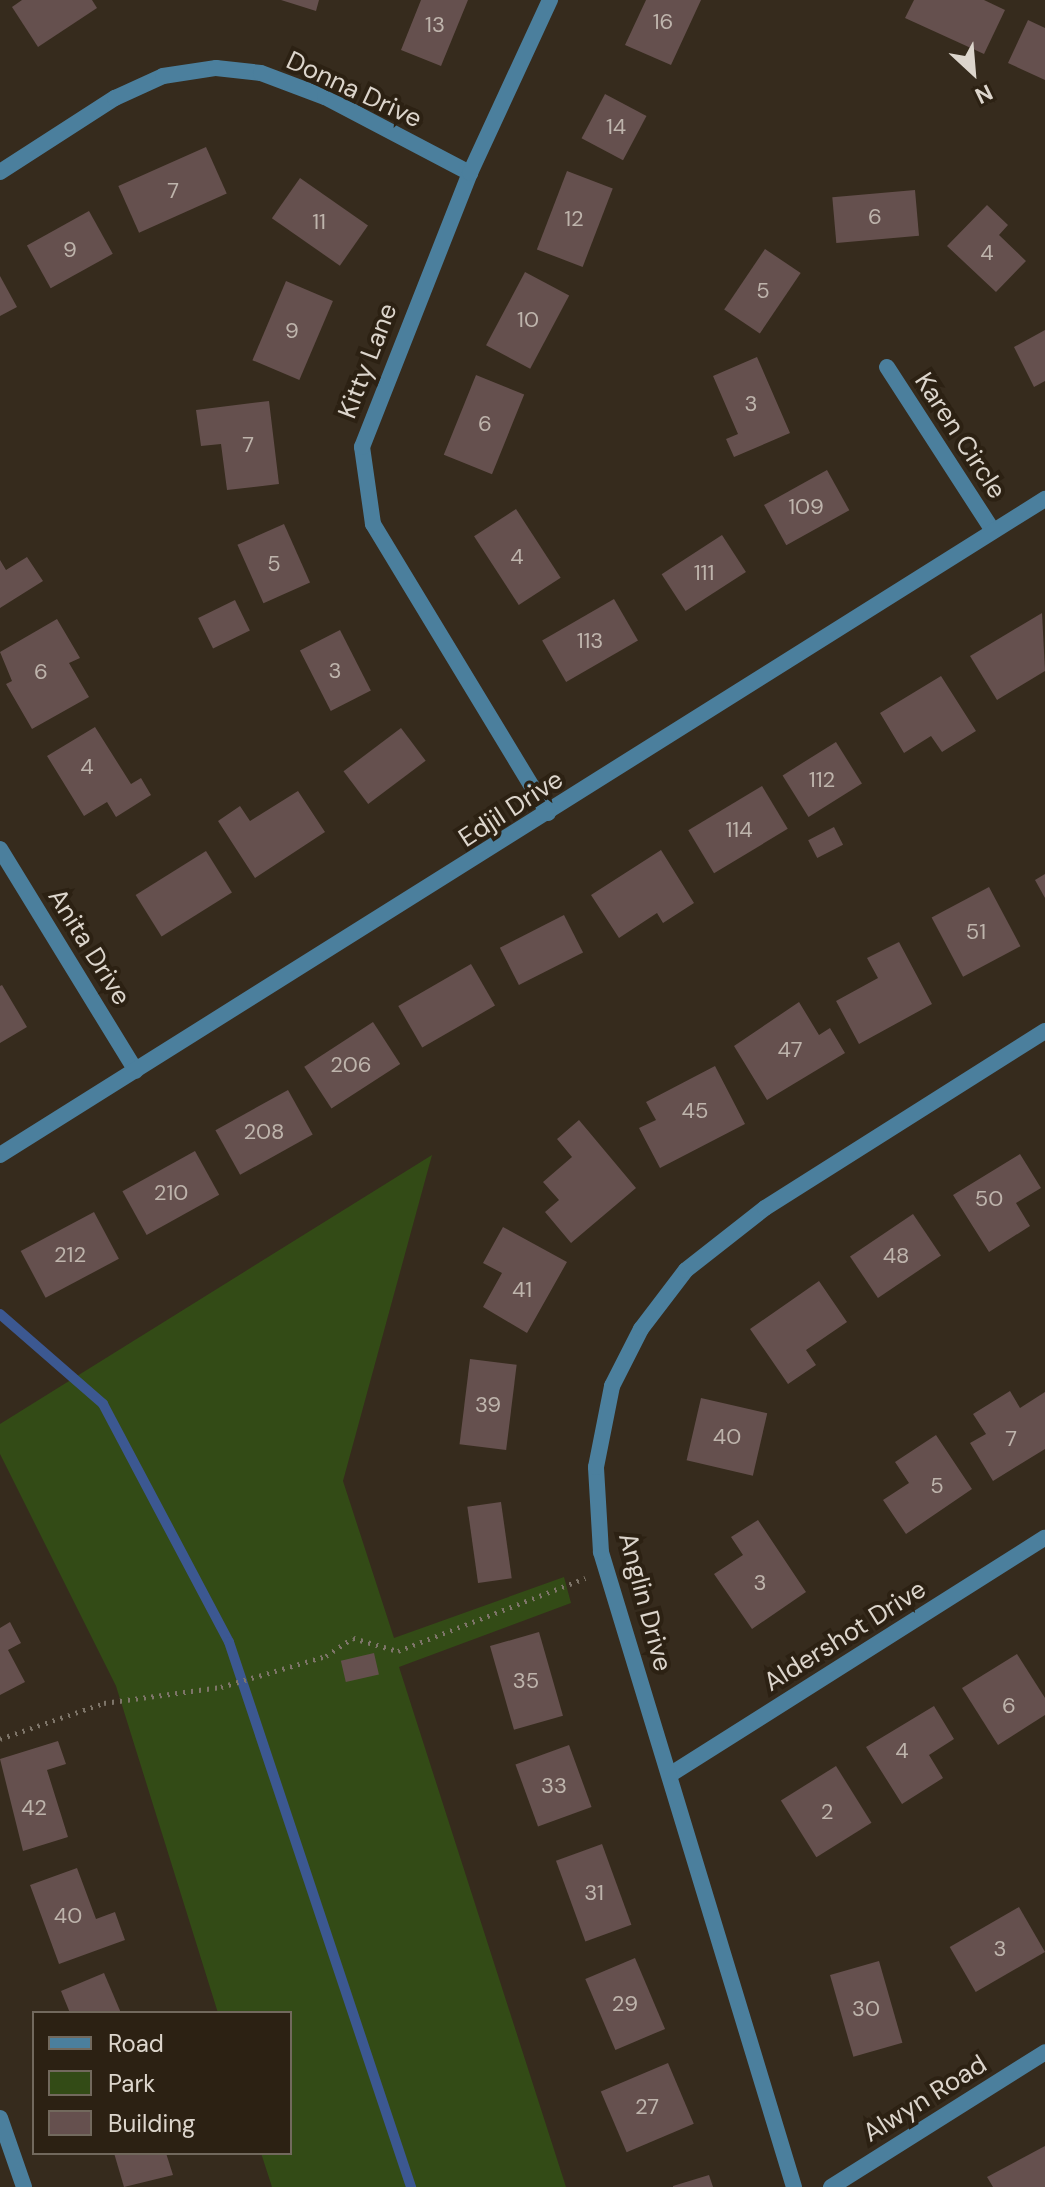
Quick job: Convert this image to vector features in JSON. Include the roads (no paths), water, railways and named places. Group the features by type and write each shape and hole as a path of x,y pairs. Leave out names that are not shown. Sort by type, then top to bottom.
{"street":[{"name":"Kitty Lane","path":"548,813 395,568 362,485 375,401 470,173 550,0"},
{"name":"Donna Drive","path":"0,172 115,98 163,76 216,68 261,73 325,97 470,173"},
{"name":"Karen Circle","path":"887,367 993,531"},
{"name":"Edjil Drive","path":"0,1155 1045,499"},
{"name":"Anita Drive","path":"0,849 136,1071"},
{"name":"Anglin Drive","path":"794,2187 671,1774 606,1570 596,1467 612,1386 641,1329 686,1270 765,1208 1045,1031"},
{"name":"Aldershot Drive","path":"671,1774 1045,1538"},
{"name":"Alwyn Road","path":"831,2187 1045,2052"},
{"path":"0,2118 21,2186"}],"waterway":[{"path":"0,1314 103,1404 229,1642 411,2187"}]}
